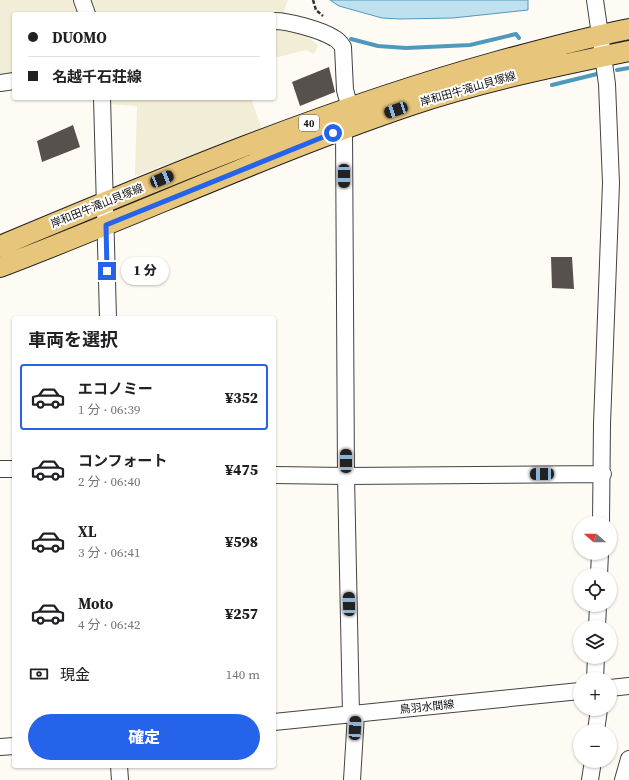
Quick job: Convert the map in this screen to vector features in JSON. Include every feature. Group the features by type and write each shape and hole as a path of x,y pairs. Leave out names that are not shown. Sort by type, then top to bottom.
{"main road":[{"name":"岸和田牛滝山貝塚線","path":"0,246 211,160 350,108 445,76 629,29"},
{"name":"岸和田牛滝山貝塚線","path":"0,267 262,160 410,106 508,77 629,51"}],"street":[{"path":"82,0 86,12"},
{"path":"595,0 607,84 611,183 602,424 603,474 601,516"},
{"path":"276,21 299,25 335,38 343,47 345,90 350,108"},
{"path":"0,83 12,81"},
{"path":"102,100 108,316"},
{"path":"344,129 346,476 353,714 352,780"},
{"path":"0,468 12,469"},
{"path":"276,475 603,474"},
{"path":"617,687 629,686"},
{"name":"鳥羽水間線","path":"276,722 573,692"},
{"path":"0,747 12,746"},
{"path":"623,780 629,759"},
{"path":"119,768 120,780"},
{"path":"590,780 592,768"}],"shaded area":[{"path":"0,0 288,0 284,11 318,46 314,54 306,50 276,58 276,12 12,12 12,72 0,75"},
{"path":"106,100 252,100 262,130 135,176 137,106 107,104"}],"water":[{"path":"330,0 528,0 528,10 453,18 400,19 382,18 339,6"}],"building":[{"path":"329,67 335,92 300,106 292,82"},
{"path":"73,125 80,147 42,162 37,141"},
{"path":"551,257 572,257 574,289 552,288"}],"waterway":[{"path":"351,39 378,46 406,48 470,45 516,34 519,38"},
{"path":"617,70 629,68"},
{"path":"552,85 601,73"}],"route":[{"path":"107,271 106,225 159,202 333,133"}]}
